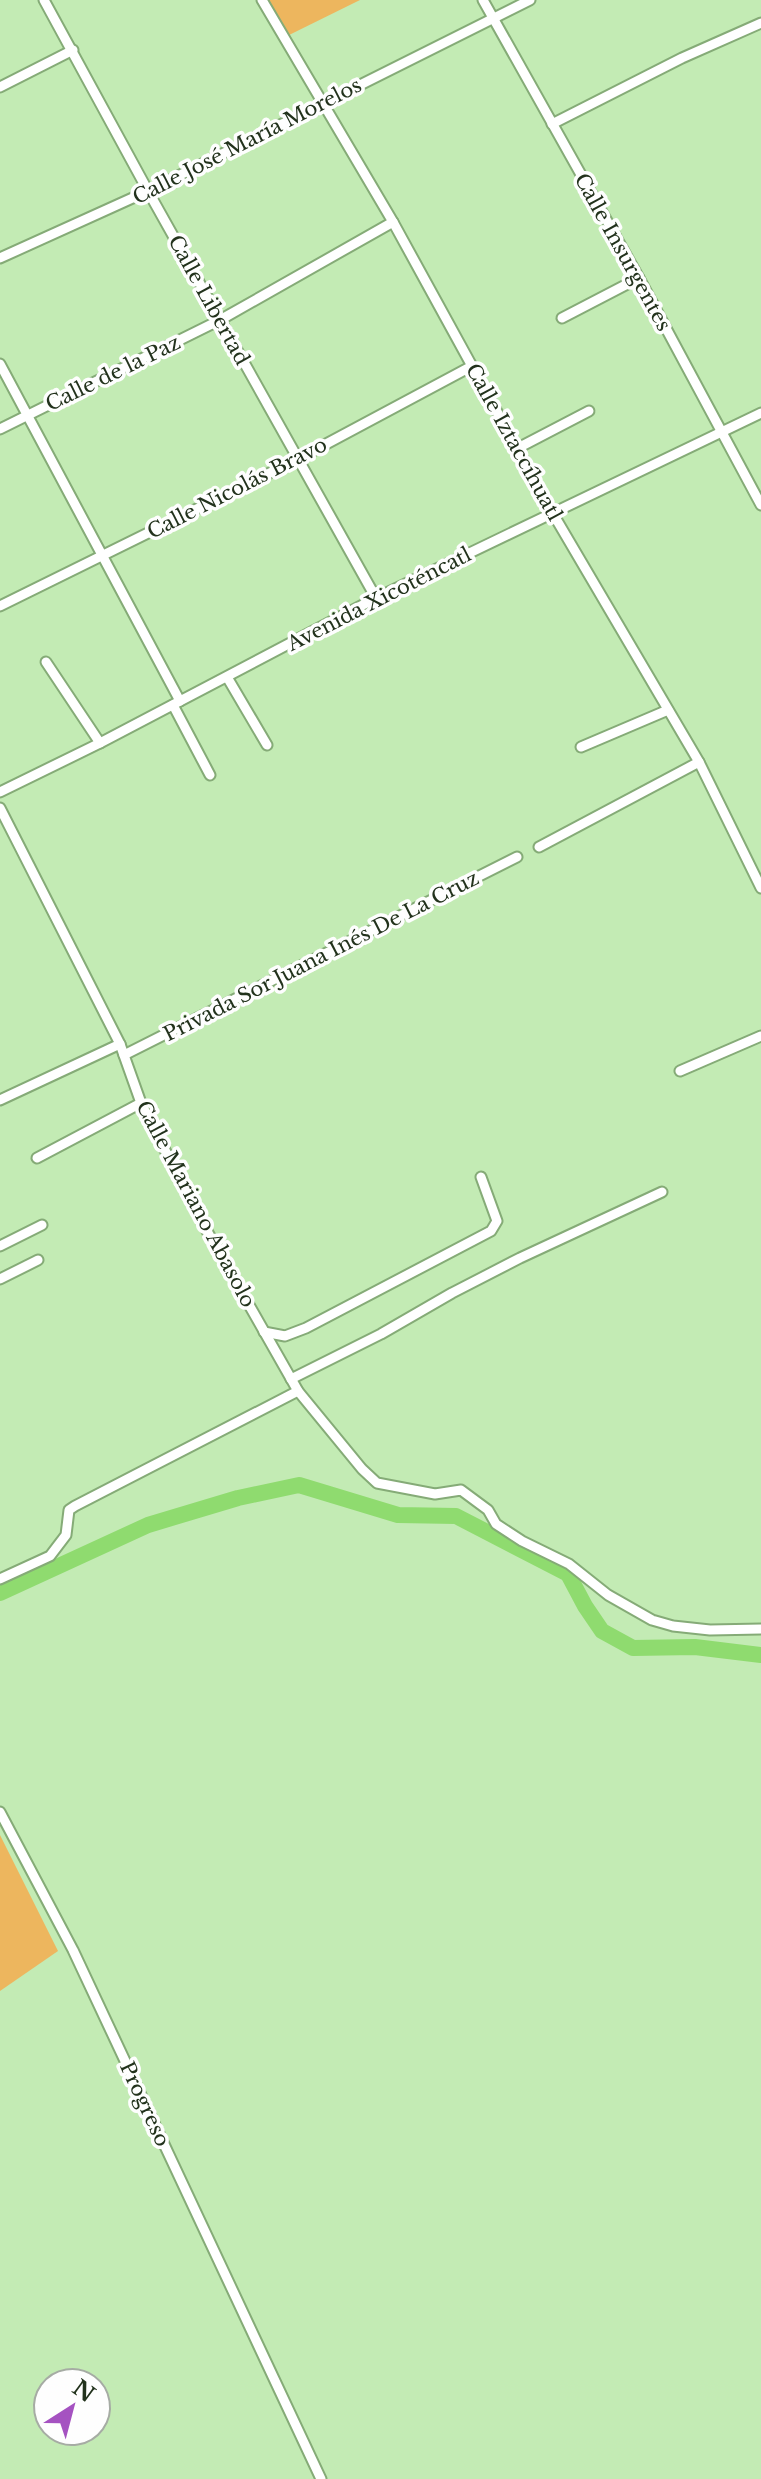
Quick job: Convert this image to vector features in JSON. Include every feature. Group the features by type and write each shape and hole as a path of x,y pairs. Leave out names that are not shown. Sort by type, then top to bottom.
{"street":[{"name":"Calle Libertad","path":"44,0 376,598"},
{"name":"Calle Iztaccíhuatl","path":"262,0 393,222 552,512 699,762 761,888"},
{"name":"Calle Insurgentes","path":"483,0 639,278 761,505"},
{"name":"Calle José María Morelos","path":"0,258 148,191 530,0"},
{"path":"552,124 682,58 761,23"},
{"path":"0,87 73,50"},
{"name":"Calle de la Paz","path":"0,429 220,320 393,222"},
{"path":"562,318 639,278"},
{"path":"0,364 103,556 210,775"},
{"name":"Calle Nicolás Bravo","path":"0,606 298,459 472,366"},
{"path":"518,448 589,411"},
{"name":"Avenida Xicoténcatl","path":"0,792 376,598 761,413"},
{"path":"46,662 100,743"},
{"path":"227,677 267,745"},
{"path":"581,747 668,710"},
{"path":"539,847 699,762"},
{"name":"Calle Mariano Abasolo","path":"0,808 120,1044 141,1103 199,1217 298,1391 362,1469 377,1483 435,1494 461,1490 488,1510 496,1524 522,1541 569,1564 608,1595 652,1620 710,1630 761,1629"},
{"name":"Privada Sor Juana Inés De La Cruz","path":"124,1055 517,857"},
{"path":"680,1071 761,1036"},
{"path":"0,1100 120,1044"},
{"path":"37,1158 141,1103"},
{"path":"264,1332 285,1336 306,1328 491,1231 497,1221 481,1177"},
{"path":"291,1379 520,1258 662,1192"},
{"path":"0,1246 42,1225"},
{"path":"0,1279 38,1260"},
{"path":"0,1579 50,1556 66,1535 69,1510 75,1506 298,1391"},
{"name":"Progreso","path":"0,1812 73,1950 321,2479"}],"shaded area":[{"path":"262,0 360,0 283,38"},
{"path":"0,1835 58,1951 0,1991"}],"waterway":[{"path":"0,1593 148,1525 238,1498 299,1485 398,1515 456,1516 568,1574 602,1631 633,1648 695,1647 761,1655"}]}
